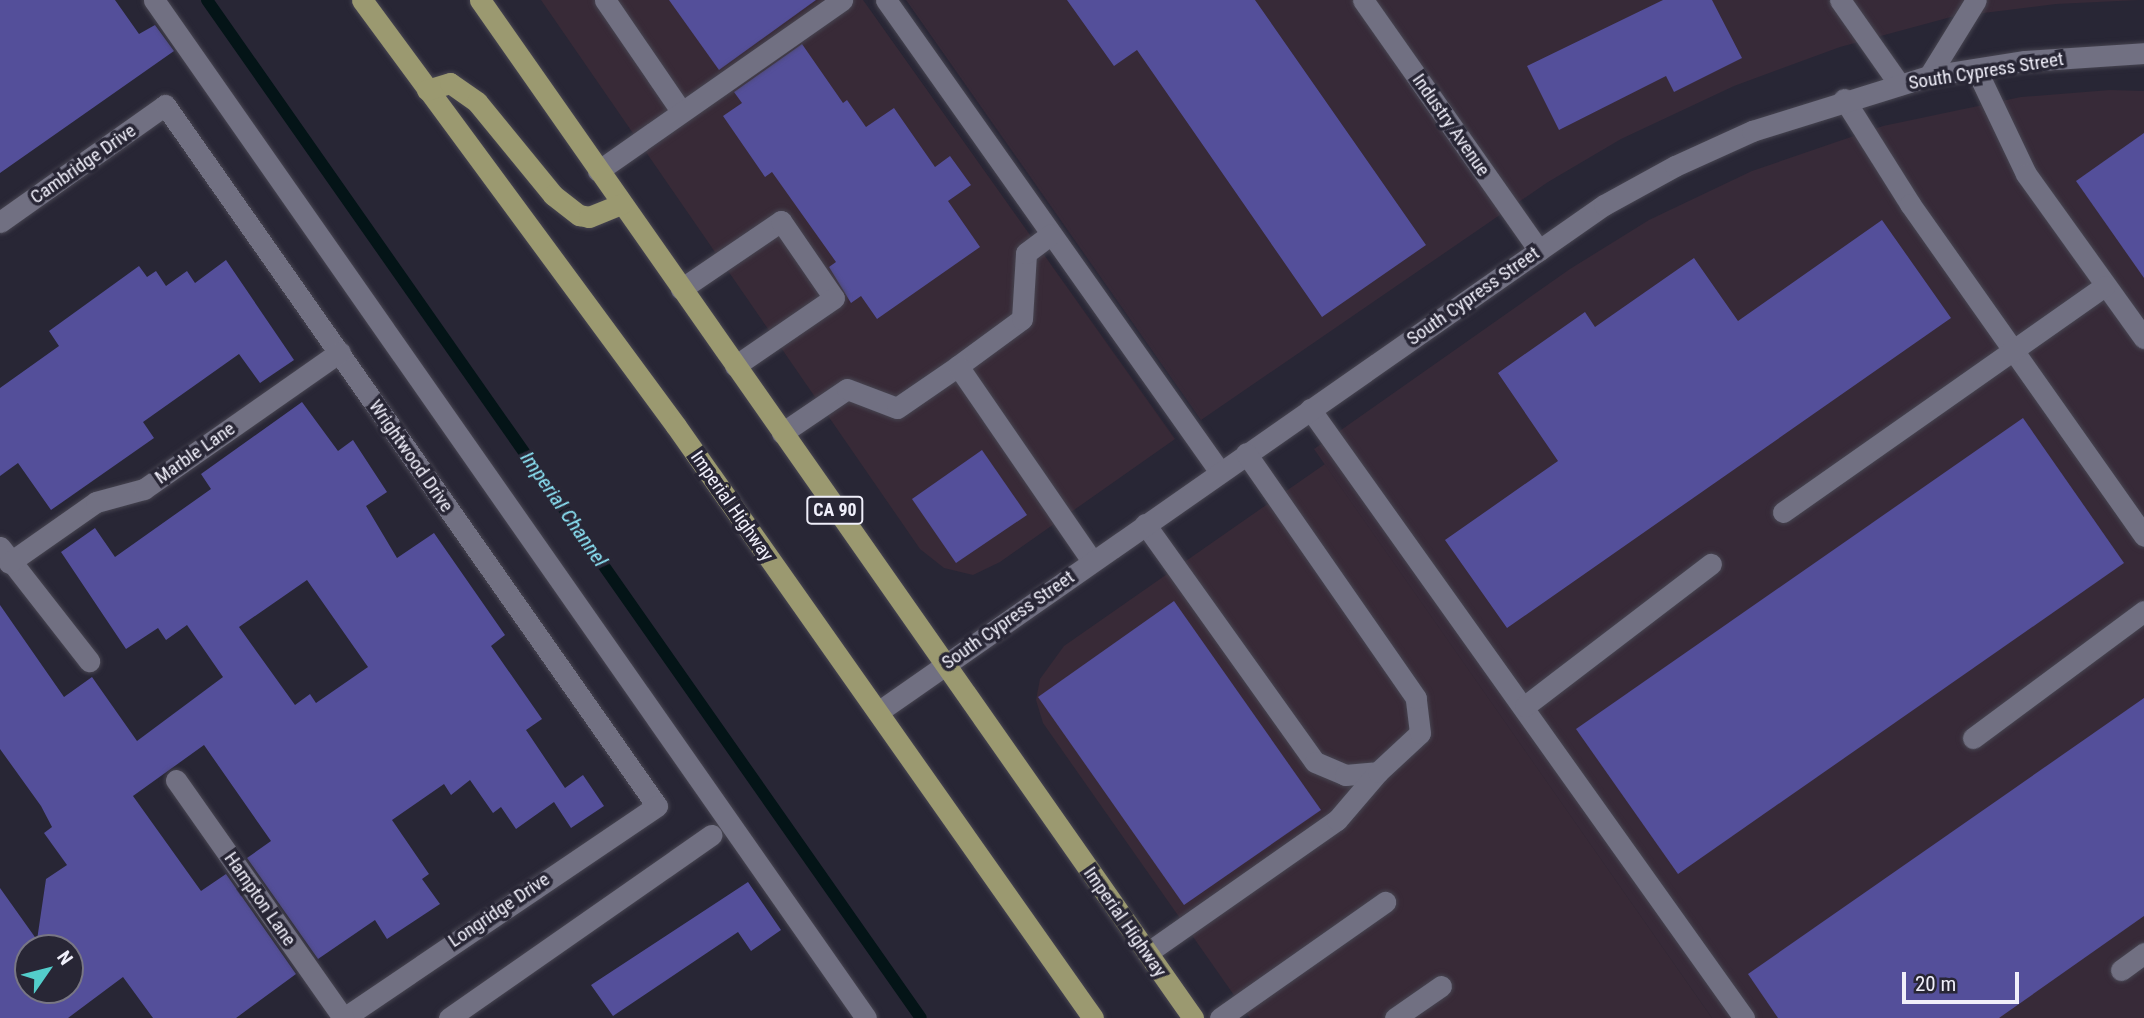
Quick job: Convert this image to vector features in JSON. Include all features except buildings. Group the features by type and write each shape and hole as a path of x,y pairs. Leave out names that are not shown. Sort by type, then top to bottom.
{"main road":[{"name":"Imperial Highway","path":"362,0 684,436 1094,1018"},
{"name":"Imperial Highway","path":"480,0 1193,1018"},
{"path":"427,90 450,83 477,102 568,209 589,217 622,204"}],"street":[{"path":"154,0 866,1018"},
{"path":"605,0 681,111"},
{"path":"598,171 842,0"},
{"path":"886,0 1220,472"},
{"name":"Industry Avenue","path":"1363,0 1539,250"},
{"path":"1840,0 1899,84"},
{"path":"1929,76 1976,0"},
{"name":"South Cypress Street","path":"878,712 1604,205 1675,166 1752,131 1844,99 1929,76 2144,53"},
{"path":"1976,69 2026,174 2144,338"},
{"path":"1844,99 1910,204 2144,536"},
{"name":"Cambridge Drive","path":"0,222 165,105"},
{"name":"Wrightwood Drive","path":"165,105 657,806"},
{"path":"681,289 781,221 834,298 735,366"},
{"path":"782,433 847,389 897,408 1022,320 1026,253 1051,234"},
{"path":"1783,512 2104,286"},
{"name":"Marble Lane","path":"4,555 96,502 144,489 340,352"},
{"path":"958,366 1092,561"},
{"path":"1310,410 1525,706 1744,1018"},
{"path":"1147,953 1337,820 1378,772 1420,733 1416,698 1246,453"},
{"path":"1145,524 1315,762 1345,775 1378,772"},
{"path":"4,555 89,661"},
{"path":"1525,706 1711,564"},
{"path":"1973,738 2144,611"},
{"name":"Hampton Lane","path":"176,780 344,1018"},
{"name":"Longridge Drive","path":"344,1018 657,806"},
{"path":"449,1018 711,835"},
{"path":"1220,1018 1385,901"},
{"path":"2121,970 2144,953"},
{"path":"1395,1018 1441,986"}],"shaded area":[{"path":"541,0 863,0 1175,439 1000,562 973,575 944,568 920,549"},
{"path":"906,0 2139,0 2056,4 1951,17 1840,47 1734,86 1621,139 1548,182 1201,420"},
{"path":"2110,90 2144,91 2144,1018 1712,1018 1314,449 1570,269 1649,220 1752,171 1883,126 2021,97"},
{"path":"1325,464 1712,1018 1250,1018 1043,723 1036,700 1040,679 1064,646"}],"waterway":[{"name":"Imperial Channel","path":"207,0 921,1018"}]}
